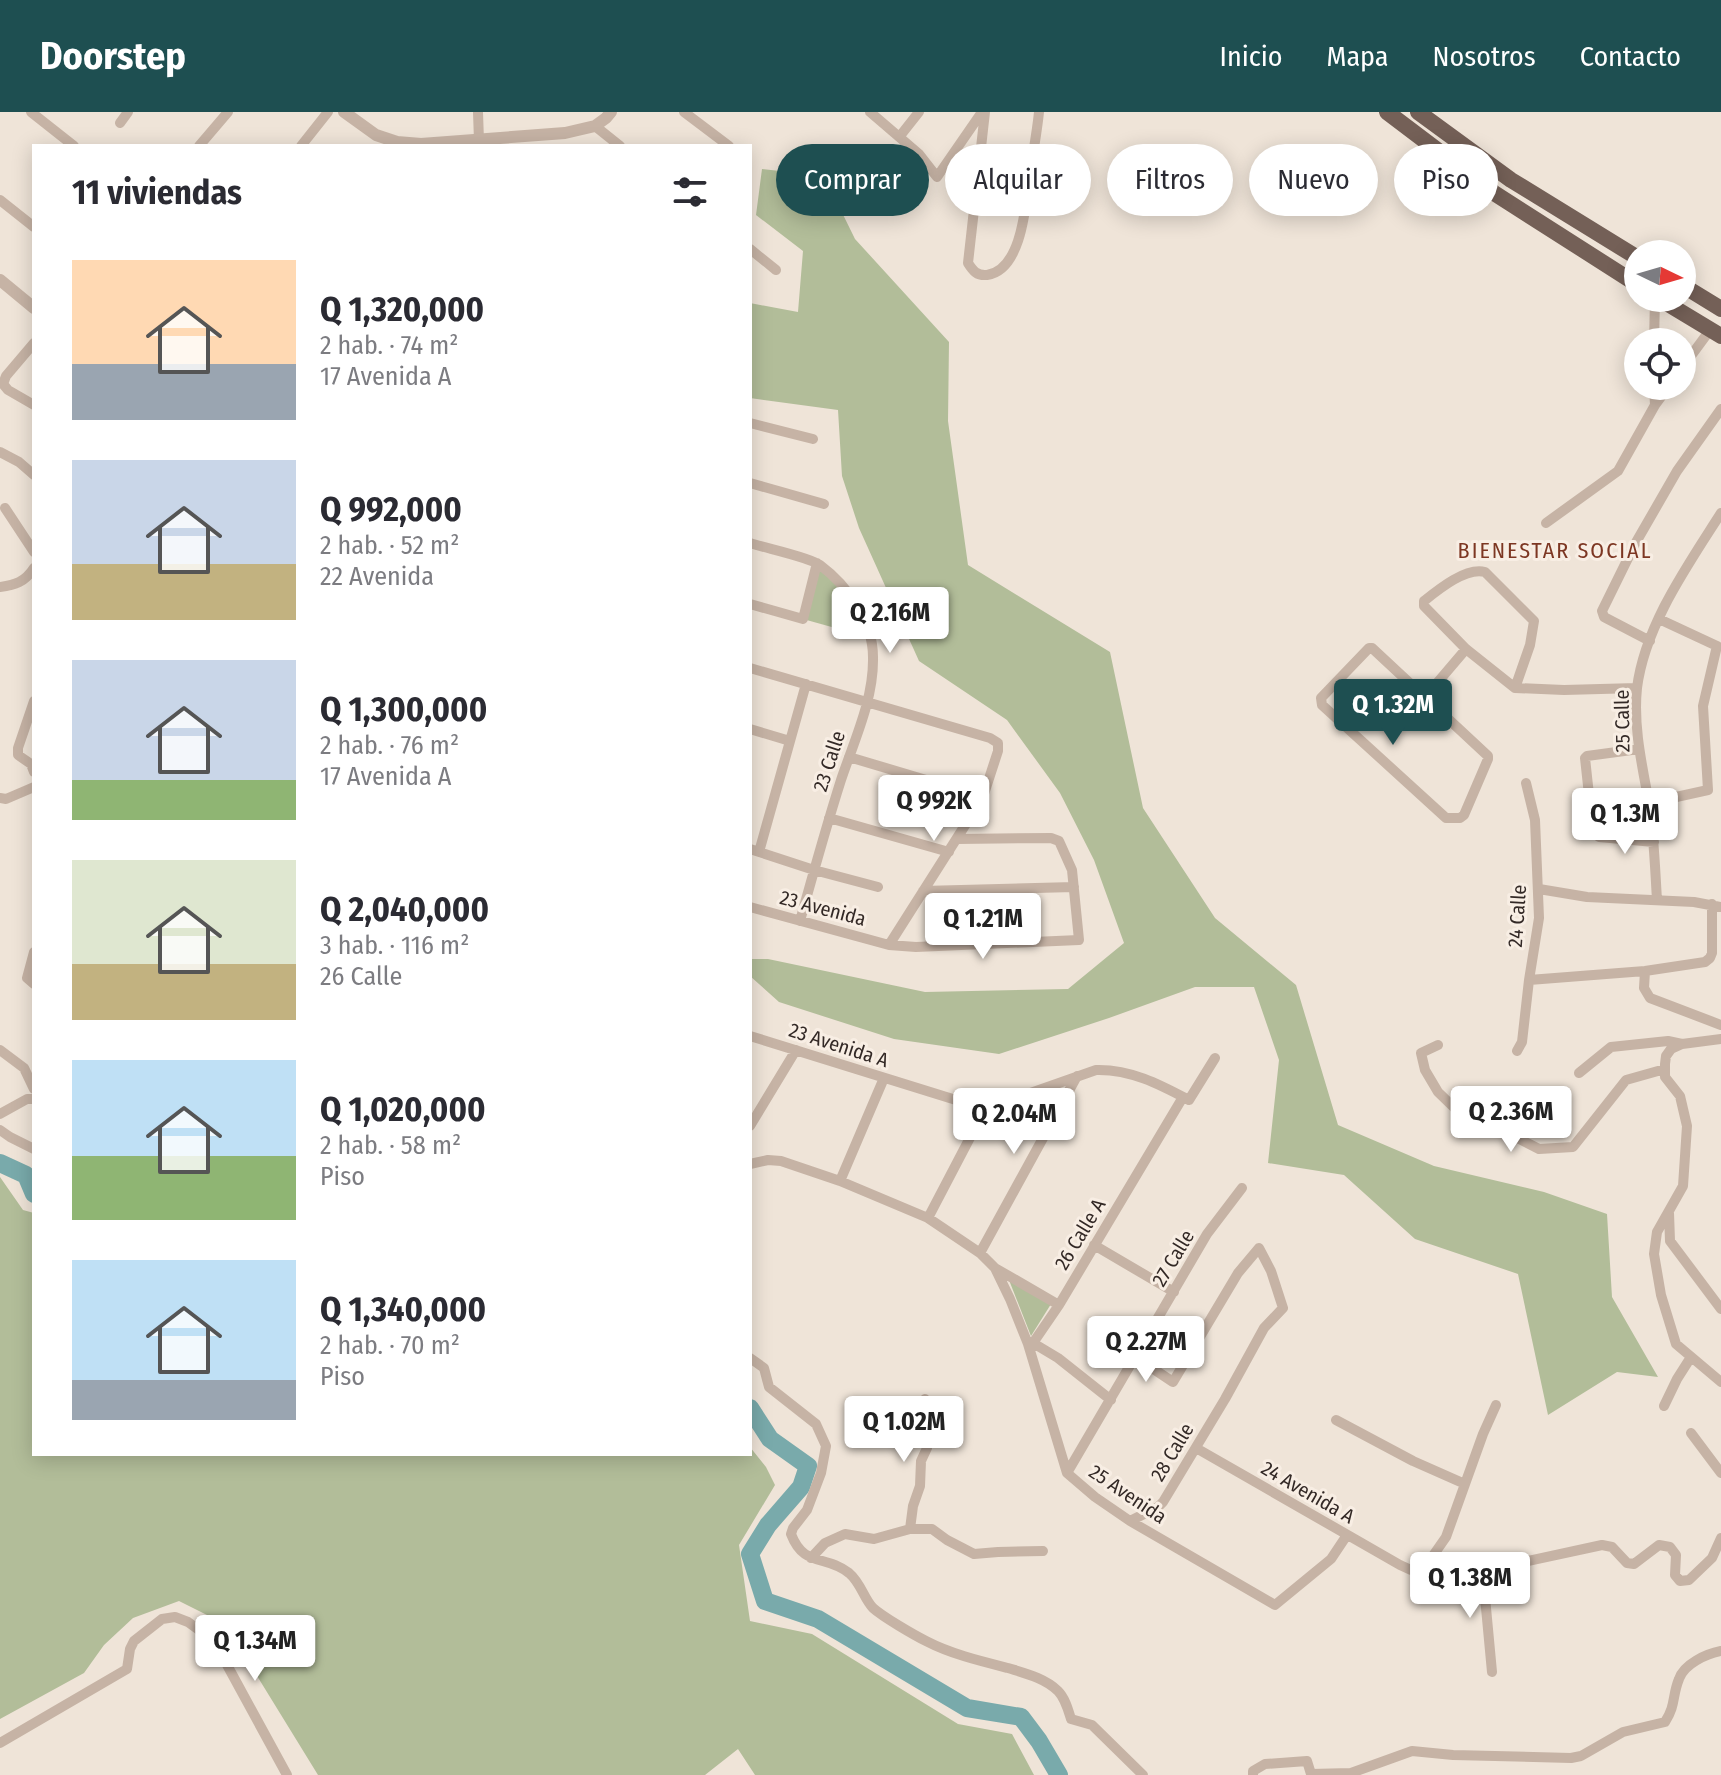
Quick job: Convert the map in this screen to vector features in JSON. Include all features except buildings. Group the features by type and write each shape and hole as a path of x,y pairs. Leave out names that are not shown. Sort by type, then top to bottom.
{"main road":[{"path":"1387,112 1494,193 1624,276"},
{"path":"1418,112 1511,180 1624,249"},
{"path":"1696,294 1721,309"},
{"path":"1680,312 1715,333"}],"street":[{"path":"31,112 71,144"},
{"path":"120,123 128,112"},
{"path":"201,144 228,112"},
{"path":"303,144 328,112"},
{"path":"344,112 376,135 413,144"},
{"path":"478,112 479,143"},
{"path":"450,144 565,133 595,126 611,112"},
{"path":"684,112 726,144"},
{"path":"870,112 919,154 937,177 983,112"},
{"path":"900,136 919,112"},
{"path":"983,112 968,263 981,276 1002,269 1010,259 1022,230 1039,112"},
{"path":"595,126 618,144"},
{"path":"0,200 32,225"},
{"path":"752,251 776,270"},
{"path":"0,280 32,306"},
{"path":"1696,353 1715,333"},
{"path":"32,345 6,376 3,384 32,404"},
{"path":"1655,400 1655,405"},
{"path":"1546,523 1618,471 1659,400"},
{"path":"1650,641 1604,617 1602,611 1635,544 1677,471 1720,409"},
{"path":"752,424 813,439"},
{"path":"0,452 32,473"},
{"path":"752,484 824,504"},
{"path":"5,508 32,549"},
{"name":"25 Calle","path":"1657,900 1654,842 1639,749 1637,688 1659,619 1681,576 1721,513"},
{"path":"752,544 817,563 803,619 752,605"},
{"name":"23 Calle","path":"800,921 867,701 874,656 861,612 843,587 817,563"},
{"path":"0,587 16,585 32,571"},
{"path":"1515,688 1534,625 1532,619 1485,572 1474,571 1455,580 1424,601 1424,606 1466,649 1515,688 1637,688"},
{"path":"1649,803 1708,790 1703,706 1717,646 1659,619"},
{"path":"1369,648 1426,696 1488,756 1464,815 1453,819 1446,818 1322,705 1321,698 1369,648"},
{"path":"1426,696 1466,649"},
{"path":"752,669 990,738 998,743 983,797 889,945"},
{"path":"806,684 755,851 878,887"},
{"path":"32,707 18,755 32,766"},
{"path":"752,730 790,741"},
{"path":"1639,749 1585,758 1593,832 1599,837 1654,842"},
{"path":"849,757 983,797"},
{"name":"24 Calle","path":"1517,1051 1522,1042 1539,918 1535,820 1526,783"},
{"path":"0,798 6,799 32,788"},
{"path":"829,818 949,852"},
{"path":"923,891 1074,887 1072,870 1056,839 957,839"},
{"name":"23 Avenida","path":"752,908 889,945 916,947 1079,940 1074,887"},
{"path":"1529,980 1702,963 1710,958 1712,950 1716,906 1587,897 1539,889"},
{"path":"1645,971 1644,988 1650,998 1721,1025"},
{"name":"23 Avenida A","path":"752,1037 985,1109"},
{"path":"1721,1039 1682,1044 1668,1052 1665,1077 1680,1096 1687,1126 1683,1186 1657,1232 1654,1254 1661,1295 1676,1344 1721,1382"},
{"path":"1579,1073 1611,1047 1668,1041 1682,1044"},
{"path":"1438,1045 1421,1053 1425,1070 1438,1092 1473,1126 1504,1131 1539,1149 1573,1147 1626,1080 1665,1069"},
{"path":"0,1050 24,1068 32,1085"},
{"path":"754,1111 796,1050"},
{"name":"26 Calle A","path":"1030,1343 1059,1305 1186,1098 1215,1058"},
{"path":"928,1218 985,1109 1096,1070 1113,1070 1145,1079 1186,1098"},
{"path":"980,1253 1077,1076"},
{"path":"840,1181 884,1078"},
{"path":"0,1114 32,1099"},
{"path":"0,1130 32,1148"},
{"name":"25 Avenida","path":"752,1164 781,1161 840,1181 928,1218 980,1253 995,1268 1059,1305"},
{"name":"27 Calle","path":"1067,1473 1207,1234 1242,1188"},
{"path":"1669,1211 1670,1241 1721,1309"},
{"path":"1094,1245 1174,1292"},
{"name":"28 Calle","path":"1130,1521 1163,1502 1264,1328 1283,1308 1271,1271 1259,1248 1238,1273 1173,1382 1137,1358"},
{"name":"25 Avenida","path":"995,1268 1030,1343 1067,1473 1095,1497 1130,1521 1275,1605 1331,1559 1347,1535"},
{"path":"1030,1343 1058,1358 1111,1400"},
{"path":"1664,1406 1691,1357"},
{"path":"752,1359 764,1368 769,1387 816,1424 826,1446 821,1473 807,1510 791,1534 796,1549 849,1573 872,1607 927,1642 1033,1676 1058,1691 1071,1719 1092,1725 1143,1775"},
{"path":"910,1529 920,1486 921,1461 927,1448 929,1425 925,1399"},
{"path":"1423,1570 1446,1537 1496,1405"},
{"path":"1336,1420 1413,1461 1465,1484"},
{"path":"1691,1433 1721,1473"},
{"name":"24 Avenida A","path":"1196,1448 1411,1570 1510,1565 1602,1545 1612,1547 1627,1563 1634,1564 1659,1545 1670,1547 1676,1555 1675,1575 1680,1581 1689,1580 1712,1558 1721,1538"},
{"path":"811,1558 825,1543 845,1534 874,1539 910,1529 932,1529 974,1554 1043,1551"},
{"path":"1482,1565 1492,1672"},
{"path":"0,1743 127,1669 134,1641 162,1619 175,1617 188,1622 214,1641 287,1775"},
{"path":"1253,1775 1253,1771 1265,1764 1307,1761 1311,1774 1351,1773 1412,1751 1467,1756 1581,1756 1623,1732 1665,1722 1672,1711 1679,1675 1704,1654 1721,1651"}],"green space":[{"path":"762,169 776,171 776,216 844,216 855,239 949,342 948,421 968,565 1110,652 1143,808 1215,918 1296,985 1338,1125 1434,1166 1544,1192 1607,1214 1612,1297 1658,1377 1617,1372 1548,1415 1518,1274 1415,1239 1344,1175 1268,1163 1279,1060 1254,987 1195,987 999,1054 894,1039 779,1002 752,978 752,959 768,959 925,992 1068,989 1124,943 1094,860 1060,793 1007,720 919,661 859,528 842,476 838,410 752,398 752,303 798,312 803,251 756,215"},
{"path":"817,563 843,587 871,638 803,619"},
{"path":"0,1177 23,1210 32,1212 32,1456 752,1456 752,1450 775,1485 739,1545 750,1621 812,1634 958,1724 1012,1734 1034,1775 755,1775 738,1749 705,1775 318,1775 225,1624 179,1601 133,1618 104,1645 84,1673 0,1719"},
{"path":"1009,1280 1051,1304 1031,1336"}],"waterway":[{"path":"0,1163 26,1175 32,1189"},
{"path":"752,1411 770,1439 808,1466 801,1487 768,1525 750,1554 765,1601 818,1619 967,1708 1021,1717 1059,1775"}],"district":[{"name":"BIENESTAR SOCIAL","path":"1555,550"}]}
